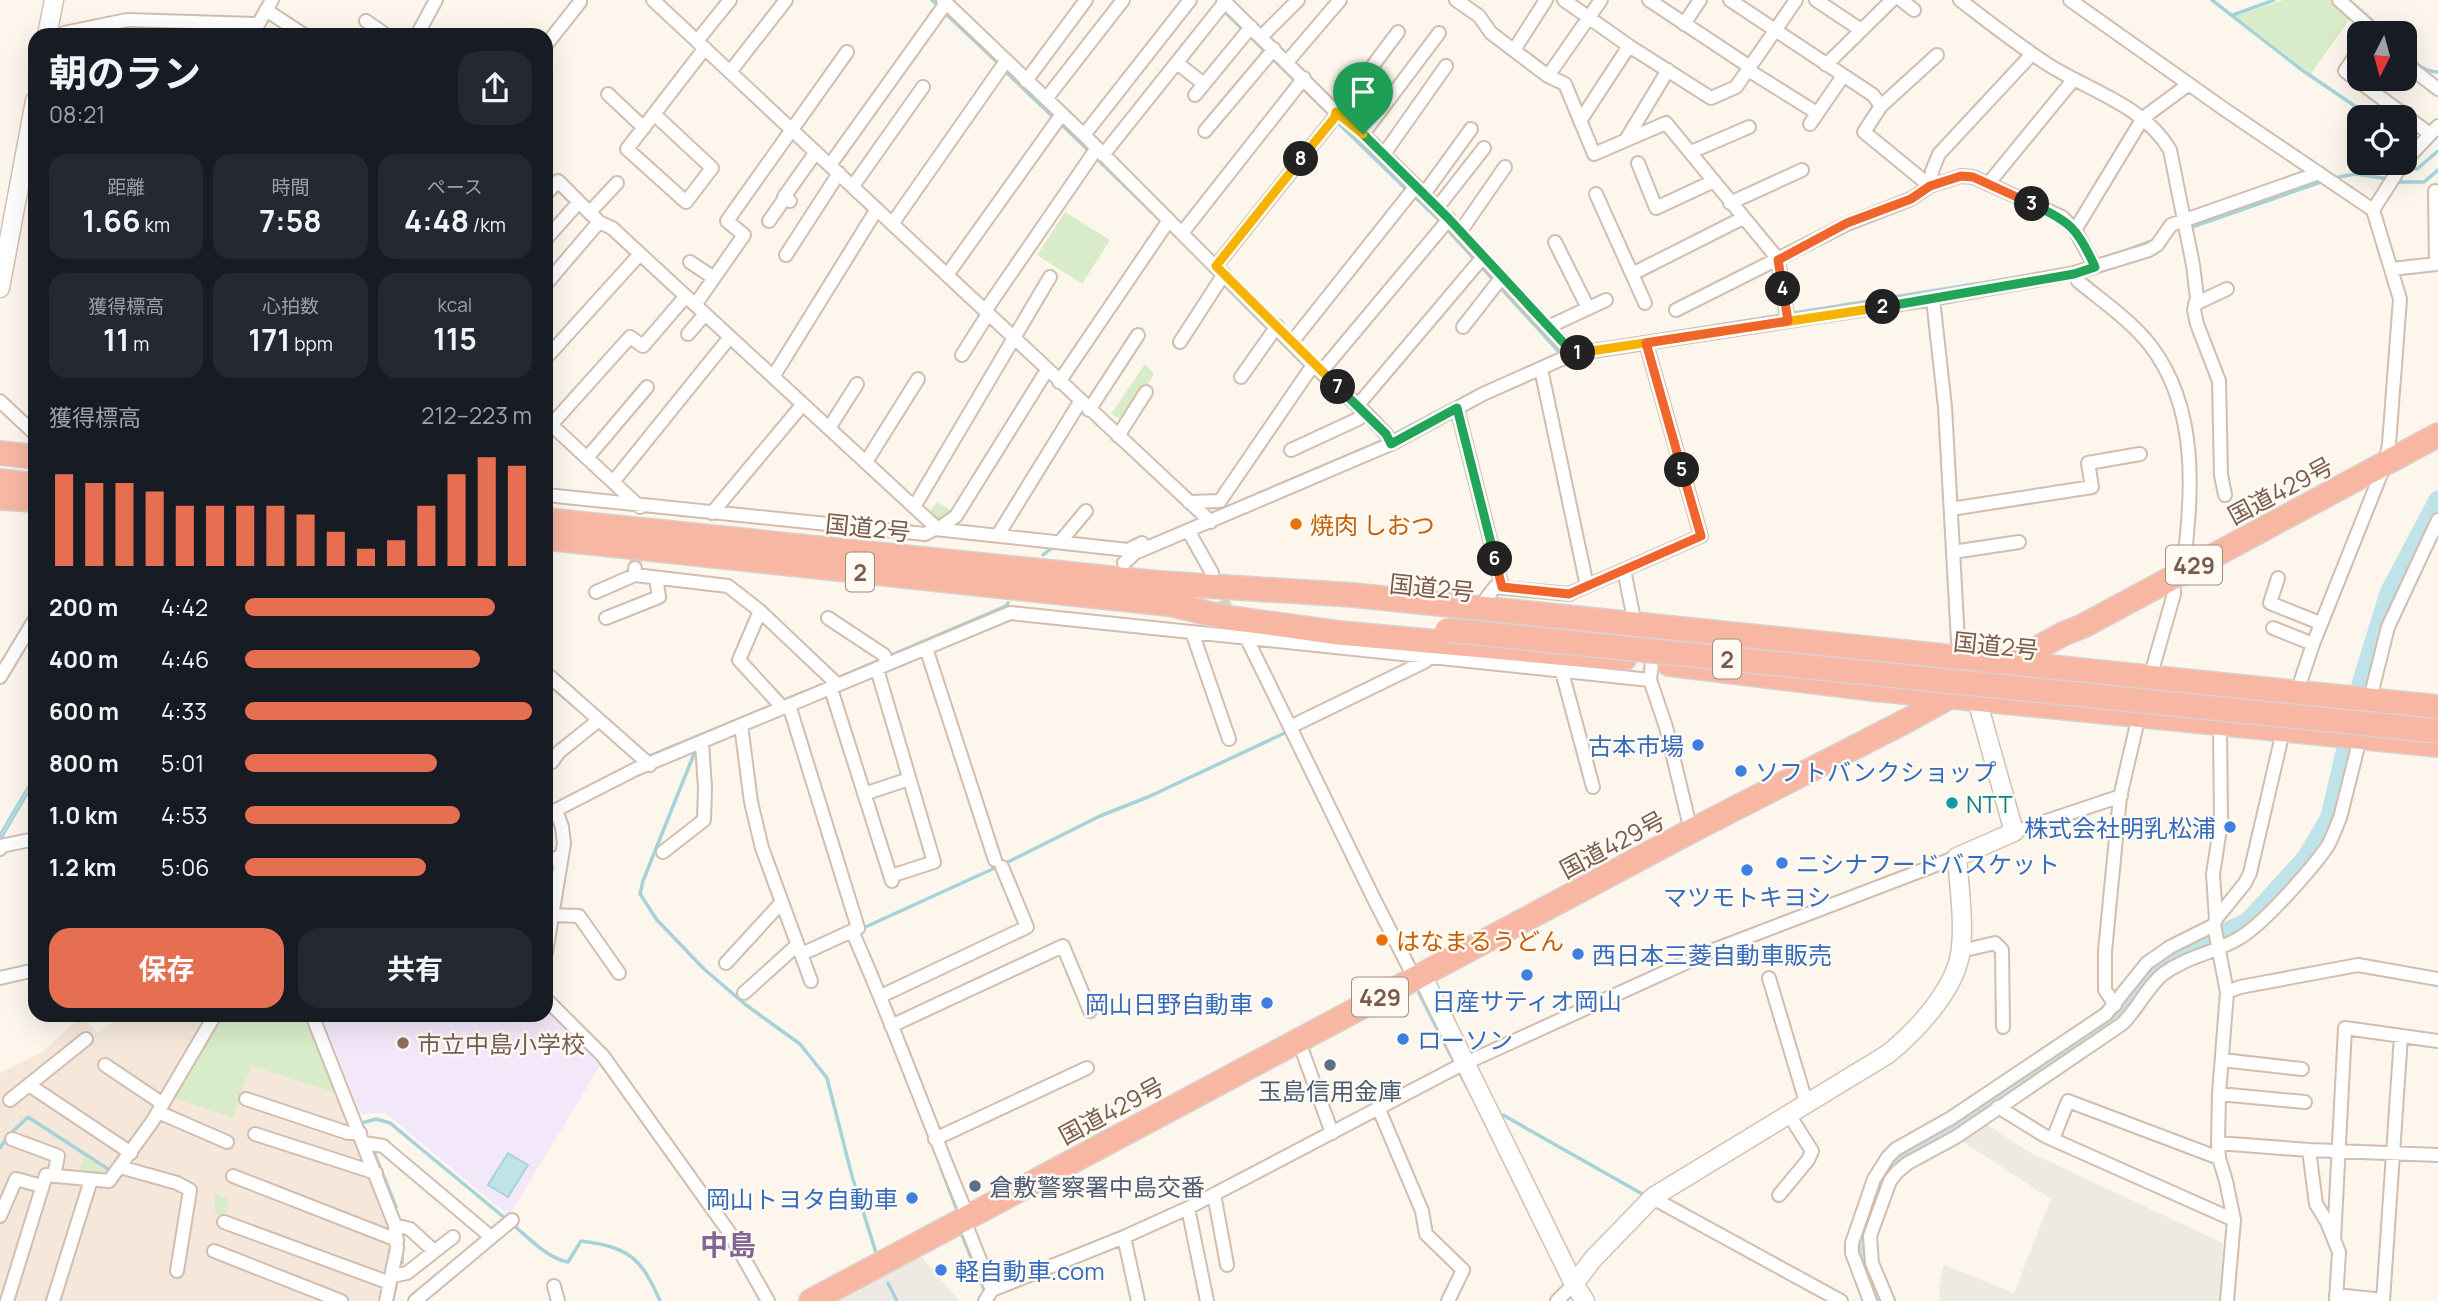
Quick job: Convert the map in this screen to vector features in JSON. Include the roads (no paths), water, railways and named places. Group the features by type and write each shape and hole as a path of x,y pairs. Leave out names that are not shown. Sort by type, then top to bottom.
{"highway":[{"name":"国道429号","path":"811,1301 1691,831 1858,745 1973,691 2010,663 2438,435"},
{"path":"0,453 28,456"},
{"path":"0,467 28,469"},
{"path":"0,481 28,484"},
{"path":"0,498 28,500"},
{"name":"国道2号","path":"553,521 1144,582 1448,639 2438,717"},
{"name":"国道2号","path":"553,539 1174,604 1448,639 2438,731"},
{"path":"1144,582 1341,594 2438,707"},
{"path":"1174,604 1223,617 1651,671 1814,681 1873,689 1973,691 2138,716 2438,745"},
{"path":"2072,670 2067,661 2066,646 2083,626"},
{"path":"1937,656 1958,666 1973,691"},
{"path":"1858,745 1884,720 1887,712 1883,695 1873,689"}],"street":[{"path":"54,0 57,28"},
{"path":"420,28 436,0"},
{"path":"553,36 580,0"},
{"path":"653,0 1210,522"},
{"path":"654,114 712,168 686,202 627,149 654,114 730,0"},
{"path":"730,72 786,0"},
{"path":"1027,81 1086,0"},
{"path":"1046,99 1123,0"},
{"path":"1084,135 1190,0"},
{"path":"1261,37 1298,0"},
{"path":"1287,62 1340,0"},
{"path":"1455,0 1479,16 1490,33 1548,76 1565,84 1594,154 1665,123 1778,260 1787,316"},
{"path":"1514,50 1546,0"},
{"path":"1564,0 1629,46 1711,98 1736,87 1796,0"},
{"path":"1548,76 1601,0"},
{"path":"1649,0 1749,69 1813,119 1843,76"},
{"path":"1684,24 1700,0"},
{"path":"1730,0 1873,95 1881,106"},
{"path":"1816,0 1861,30"},
{"path":"1826,65 1892,0"},
{"path":"1901,0 1914,10"},
{"path":"1960,0 2032,54 2143,118 2162,137 2170,150 2186,226 2197,298 2197,324 2219,381 2221,475 2225,495"},
{"path":"1888,1301 1872,1263 1870,1236 1890,1181 1909,1163 1956,1137 1998,1107 2216,933 2250,873 2284,730 2320,623 2385,464 2389,444 2401,307 2373,210 2070,0"},
{"path":"2339,0 2361,21"},
{"path":"962,355 986,313 1096,153 1177,63 1222,4 1248,31 1261,37 1270,52 1287,62 1301,82 1334,117 1363,134 1384,154 1416,190 1437,208 1446,222 1460,232 1480,260 1570,350"},
{"path":"256,28 269,5 296,28"},
{"path":"786,256 835,169 943,6 1003,65 1027,81 1046,99 1059,118 1084,135 1096,153 1167,223 1182,233 1274,330 1292,342 1314,369 1389,439"},
{"path":"105,28 127,20 244,28"},
{"path":"168,21 170,28"},
{"path":"366,21 376,28"},
{"path":"1195,95 1248,31"},
{"path":"1180,342 1221,275 1398,32"},
{"path":"1363,134 1439,33"},
{"path":"1580,121 1629,46"},
{"path":"553,418 630,337 643,346 695,305 744,235 727,221 790,128 847,52"},
{"path":"1205,131 1270,52"},
{"path":"1930,186 1931,171 1939,153 2032,54"},
{"path":"1930,186 1864,132 1881,106 1937,55"},
{"path":"1177,63 1204,84"},
{"path":"892,224 1003,65"},
{"path":"1384,154 1446,66"},
{"path":"1626,139 1668,70"},
{"path":"2417,73 2438,89"},
{"path":"1988,184 2074,79"},
{"path":"1182,233 1301,82"},
{"path":"2075,230 2143,118 2189,84"},
{"path":"853,186 923,87"},
{"path":"2375,91 2434,130 2417,149"},
{"path":"608,94 644,128"},
{"path":"947,275 1059,118"},
{"path":"1691,152 1749,127"},
{"path":"1292,342 1416,190 1471,129"},
{"path":"0,288 28,138"},
{"path":"1437,208 1484,148"},
{"path":"769,221 788,200 816,152"},
{"path":"1638,163 1656,208 1714,181"},
{"path":"1460,232 1504,167"},
{"path":"1730,202 1802,170"},
{"path":"2373,210 2395,175"},
{"path":"1676,310 1847,223 1911,199 1930,186 1961,176 1973,177 2062,217 2075,230 2093,263"},
{"path":"553,186 558,181 599,222 611,228 938,529 1128,550 1189,532 1541,369 1570,350 1646,343 1787,316 1933,299 2074,274 2093,263 2148,250 2157,245 2171,225 2186,226 2326,178"},
{"path":"590,212 617,183"},
{"path":"2392,269 2436,264 2435,191"},
{"path":"1596,194 1645,303"},
{"path":"553,231 579,202"},
{"path":"773,377 877,209"},
{"path":"1632,275 1743,218"},
{"path":"553,276 599,222"},
{"path":"1189,502 1220,501 1314,369 1446,222"},
{"path":"1059,382 1167,223"},
{"path":"1555,242 1588,309"},
{"path":"553,350 640,254"},
{"path":"1291,450 1361,413 1480,260"},
{"path":"690,262 714,278"},
{"path":"2074,274 2078,281 2139,332 2151,346 2167,374 2180,407 2188,437 2191,476 2174,594 2138,716 2121,796 2105,951 2105,990 2116,1015"},
{"path":"914,507 1050,277"},
{"path":"1462,327 1499,280"},
{"path":"2195,304 2227,289"},
{"path":"1933,299 1945,407 1958,640 2014,832"},
{"path":"1548,327 1606,300"},
{"path":"688,334 695,305"},
{"path":"1241,377 1274,330"},
{"path":"998,535 1085,406 1138,335"},
{"path":"613,482 730,337"},
{"path":"1485,600 1495,587 1569,594 1624,573 1701,536 1646,343"},
{"path":"1541,369 1587,586"},
{"path":"553,496 639,510 712,513 925,534 938,529 956,516 1047,370"},
{"path":"866,462 918,379"},
{"path":"829,428 857,384"},
{"path":"587,458 647,387"},
{"path":"1118,436 1146,392"},
{"path":"0,401 28,427"},
{"path":"712,513 803,404"},
{"path":"1457,408 1502,587"},
{"path":"553,426 639,510"},
{"path":"1951,509 2092,487 2088,463 2140,454"},
{"path":"1060,542 1086,511"},
{"path":"1870,1301 1852,1253 1852,1243 1874,1179 1896,1149 1951,1118 2116,1015 2139,972 2169,947 2216,933 2239,939 2269,913 2328,846 2340,818 2388,627 2438,520"},
{"path":"1189,532 1212,573"},
{"path":"1953,552 2019,542"},
{"path":"1124,563 1149,545"},
{"path":"596,592 635,572 656,578 728,586 760,611 834,683 864,794 891,878 934,862 909,779 884,662 828,618"},
{"path":"1624,573 1634,624"},
{"path":"606,618 659,597 656,578"},
{"path":"2278,578 2270,603 2320,623"},
{"path":"760,611 739,660 783,705 858,928 806,952 798,948"},
{"path":"553,811 636,769 645,761 695,746 834,683 1010,613 1087,616 1192,632 1234,632 1248,637 1427,657"},
{"path":"2273,628 2313,644"},
{"path":"0,677 28,631"},
{"path":"1192,632 1229,739"},
{"path":"1248,637 1290,729 1418,977 1466,1063 1574,1284 1585,1301"},
{"path":"1290,729 1426,661 1427,657 1448,639 1562,672 1651,671 1691,831"},
{"path":"1814,681 1817,643"},
{"path":"881,996 1027,927 999,864 926,648"},
{"path":"1562,672 1593,788"},
{"path":"553,679 645,761"},
{"path":"553,761 559,752 599,720"},
{"path":"2220,724 2221,822 2213,874 2216,933 2227,992 2218,1143 2234,1220 2227,1301"},
{"path":"741,725 751,802 762,848 780,903 811,981"},
{"path":"663,852 704,820 705,788 695,746"},
{"path":"864,794 909,779"},
{"path":"852,931 881,996 966,1219 988,1295 1188,1208 1466,1063 1716,949 1957,857 2014,832 2121,796"},
{"path":"553,816 564,835 553,909"},
{"path":"0,849 1,846 28,840"},
{"path":"553,860 562,855"},
{"path":"1557,1301 1593,1259 1656,1200 1791,1117 1806,1102 1888,1054 1921,1024 1950,982 1961,951 1957,857"},
{"path":"726,963 780,903"},
{"path":"553,915 579,916 619,974"},
{"path":"1961,951 1995,943 2002,950 2003,1027"},
{"path":"891,1026 1063,946 1090,1011"},
{"path":"744,993 798,948"},
{"path":"2227,992 2240,987 2358,965 2438,979"},
{"path":"0,978 28,972"},
{"path":"1769,978 1806,1102"},
{"path":"553,1006 603,1056 721,1221 768,1301"},
{"path":"7,1301 46,1175 109,1181 120,1167 127,1151 161,1108 211,1022"},
{"path":"315,1022 395,1225 397,1240 386,1301"},
{"path":"2334,1240 2345,1028 2438,1041"},
{"path":"2309,1150 2316,1204 2339,1252 2336,1298 2383,1300 2401,1036"},
{"path":"10,1100 86,1039"},
{"path":"1298,1040 1332,1133"},
{"path":"2222,1060 2302,1069"},
{"path":"105,1066 161,1108 227,1142"},
{"path":"935,1139 1087,1068"},
{"path":"29,1085 127,1151"},
{"path":"2219,1094 2305,1101"},
{"path":"246,1099 383,1146 490,1236"},
{"path":"2053,1139 2068,1101 2219,1158"},
{"path":"1378,1107 1422,1211 1426,1234 1463,1270 1448,1301"},
{"path":"1998,1107 2053,1139 2234,1220"},
{"path":"1779,1195 1808,1160 1812,1151 1791,1117"},
{"path":"255,1134 376,1173"},
{"path":"12,1139 58,1156 54,1175"},
{"path":"2218,1143 2438,1155"},
{"path":"120,1167 177,1183 190,1190 177,1271"},
{"path":"233,1177 397,1240"},
{"path":"0,1216 16,1180 41,1186"},
{"path":"53,1301 91,1180"},
{"path":"1214,1194 1227,1265"},
{"path":"1656,1200 1841,1301"},
{"path":"1188,1208 1207,1301"},
{"path":"415,1301 510,1221"},
{"path":"224,1222 391,1280 407,1273 453,1237"},
{"path":"395,1225 410,1229 434,1251"},
{"path":"1124,1237 1138,1301"},
{"path":"214,1251 341,1301"},
{"path":"554,1286 558,1301"}],"water":[{"path":"28,787 28,793 0,841 0,834"},
{"path":"508,1153 528,1165 508,1197 488,1185"}],"waterway":[{"path":"932,0 938,6"},
{"path":"2212,0 2302,70 2353,105"},
{"path":"2233,15 2274,0"},
{"path":"2349,0 2373,21"},
{"path":"1223,10 1330,115"},
{"path":"944,12 999,64"},
{"path":"2417,64 2438,72"},
{"path":"1004,70 1054,118"},
{"path":"1336,121 1408,191"},
{"path":"1060,123 1090,152"},
{"path":"2417,169 2438,151"},
{"path":"1095,157 1153,213"},
{"path":"2396,182 2424,182 2438,170"},
{"path":"2334,178 2355,174 2389,179"},
{"path":"2189,228 2324,181"},
{"path":"1414,196 1441,222"},
{"path":"1446,228 1560,353"},
{"path":"2110,256 2155,240"},
{"path":"1575,348 2038,274"},
{"path":"1317,376 1357,414"},
{"path":"1239,502 1379,442 1476,391"},
{"path":"2361,684 2389,593 2438,500"},
{"path":"1145,542 1193,522"},
{"path":"1043,555 1053,547"},
{"path":"889,656 1008,603"},
{"path":"840,677 882,659"},
{"path":"782,701 820,686"},
{"path":"553,688 575,707"},
{"path":"690,743 688,740 775,704"},
{"path":"1004,864 1100,816 1148,797 1289,731"},
{"path":"647,757 688,740"},
{"path":"1879,1301 1860,1246 1886,1174 1897,1160 1963,1124 2119,1015 2157,966 2248,922 2306,858 2330,817 2346,748"},
{"path":"693,750 694,754 640,894 657,920 704,969 746,1005 800,1044 827,1078 852,1176 877,1256"},
{"path":"861,929 997,867"},
{"path":"1419,993 1454,1062"},
{"path":"321,1022 366,1135"},
{"path":"1460,1074 1468,1089"},
{"path":"1503,1115 1644,1195"},
{"path":"0,1148 8,1136 28,1117 111,1171"},
{"path":"362,1123 376,1119 390,1123 506,1219"},
{"path":"373,1150 396,1207"},
{"path":"941,1168 958,1213"},
{"path":"512,1224 546,1252 568,1262 581,1241 622,1251 639,1264 660,1301"},
{"path":"962,1235 985,1292"},
{"path":"402,1263 403,1239"},
{"path":"888,1283 897,1301"},
{"path":"392,1301 396,1287"}],"tunnel":[{"path":"635,568 639,514"},
{"path":"1216,583 1232,621"}],"place":[{"name":"焼肉 しおつ","path":"1296,524"},
{"name":"古本市場","path":"1698,745"},
{"name":"ソフトバンクショップ","path":"1741,771"},
{"name":"NTT","path":"1952,803"},
{"name":"株式会社明乳松浦","path":"2230,827"},
{"name":"ニシナフードバスケット","path":"1782,863"},
{"name":"マツモトキヨシ","path":"1747,870"},
{"name":"はなまるうどん","path":"1382,940"},
{"name":"西日本三菱自動車販売","path":"1578,954"},
{"name":"日産サティオ岡山","path":"1527,975"},
{"name":"岡山日野自動車","path":"1267,1003"},
{"name":"ローソン","path":"1403,1039"},
{"name":"市立中島小学校","path":"403,1043"},
{"name":"玉島信用金庫","path":"1330,1065"},
{"name":"倉敷警察署中島交番","path":"975,1186"},
{"name":"岡山トヨタ自動車","path":"912,1198"},
{"name":"軽自動車.com","path":"941,1270"}],"district":[{"name":"中島","path":"728,1244"}]}
